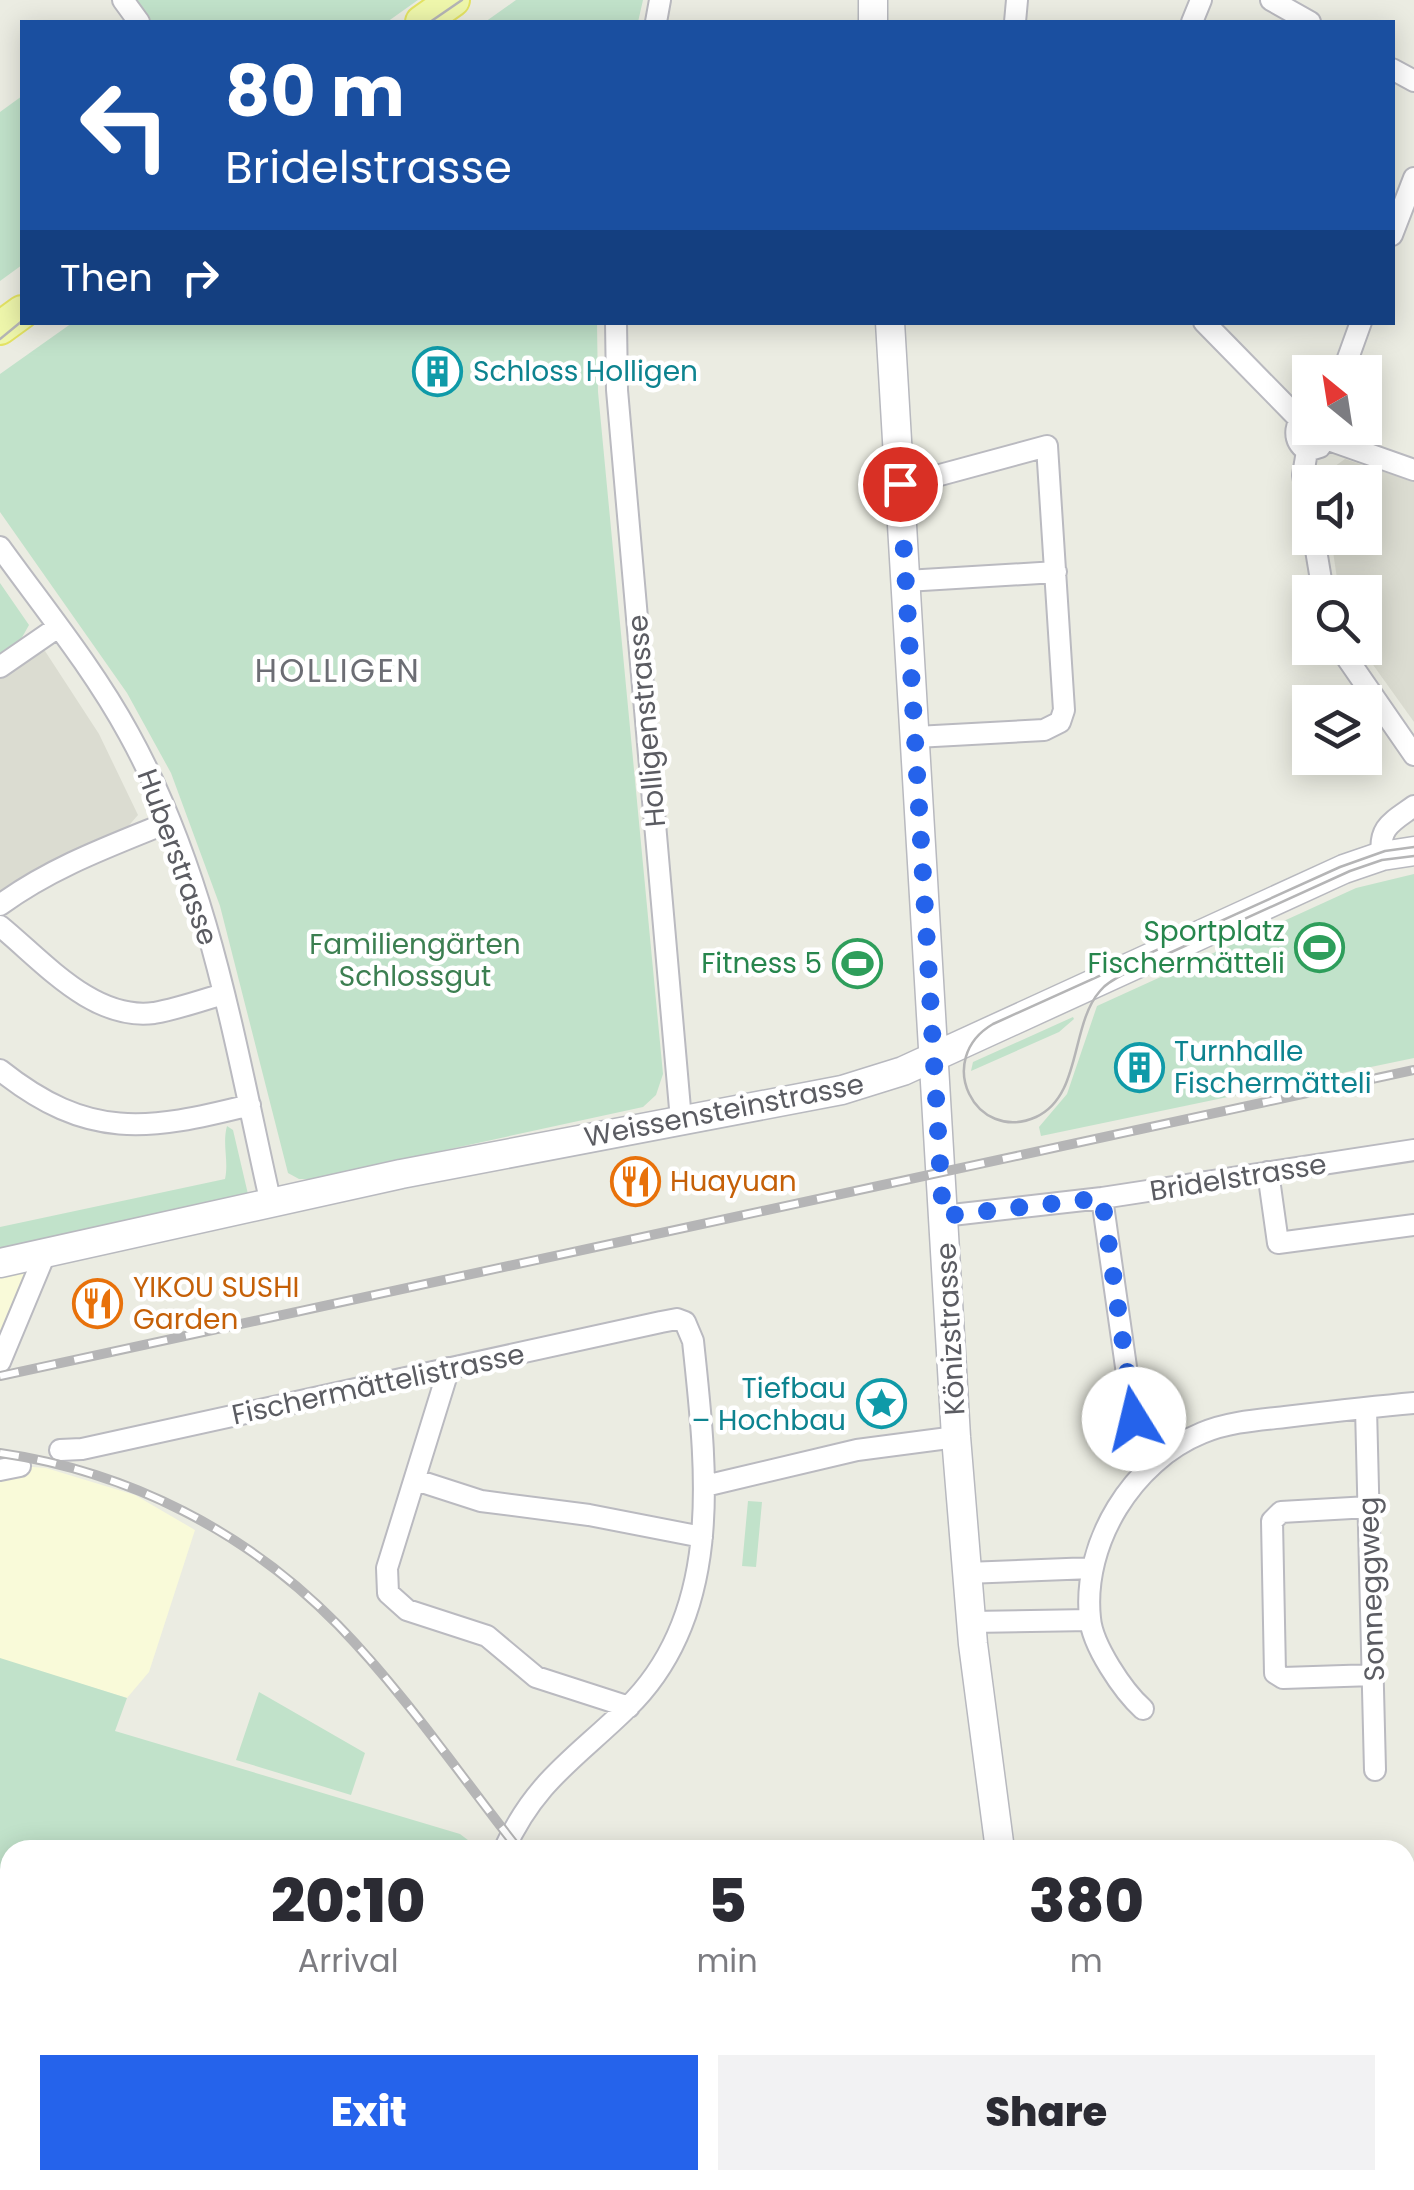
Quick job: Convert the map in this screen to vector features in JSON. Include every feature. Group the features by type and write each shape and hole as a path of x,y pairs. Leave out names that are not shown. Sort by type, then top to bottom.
{"main road":[{"path":"425,20 453,0"},
{"name":"Könizstrasse","path":"890,325 956,1437 971,1622 999,1840"},
{"name":"Weissensteinstrasse","path":"0,1263 402,1174 842,1090 903,1071 1342,870 1382,856 1414,851"}],"street":[{"path":"1270,0 1306,20"},
{"path":"1395,227 1414,178"},
{"name":"Holligenstrasse","path":"616,325 617,390 681,1120"},
{"path":"1207,325 1292,403"},
{"path":"1349,355 1360,325"},
{"path":"1302,445 1307,451 1305,465"},
{"path":"1307,451 1321,445"},
{"path":"1356,445 1414,470"},
{"path":"914,482 1047,446 1064,710 1060,722 1044,730 916,737"},
{"name":"Huberstrasse","path":"0,547 129,733 169,822 200,905 271,1204"},
{"path":"906,581 1056,572"},
{"path":"0,667 58,627"},
{"path":"1352,665 1414,754"},
{"path":"1382,856 1380,842 1385,830 1414,806"},
{"path":"0,905 66,864 169,822"},
{"path":"0,926 103,1006 150,1014 223,994"},
{"path":"0,1070 54,1107 111,1124 162,1124 250,1105"},
{"name":"Bridelstrasse","path":"943,1216 1102,1198 1414,1150"},
{"path":"1268,1172 1278,1243 1414,1225"},
{"path":"1102,1198 1132,1408 1142,1441 1155,1462"},
{"path":"0,1362 45,1254"},
{"name":"Fischermättelistrasse","path":"60,1450 677,1319 691,1331 704,1486"},
{"path":"449,1368 386,1575 386,1588 394,1602 406,1610 487,1636 536,1677 629,1707"},
{"path":"1143,1709 1125,1691 1090,1620 1092,1568 1119,1507 1155,1462 1184,1442 1226,1425 1414,1402"},
{"name":"Sonneggweg","path":"1366,1408 1375,1770"},
{"name":"Könizstrasse","path":"704,1486 857,1450 956,1437"},
{"path":"416,1480 502,1505 590,1516 702,1537"},
{"path":"509,1840 525,1809 549,1778 629,1707 655,1675 684,1623 697,1578 704,1486"},
{"path":"1369,1507 1275,1515 1272,1520 1276,1673 1283,1678 1374,1674"},
{"path":"966,1573 1092,1568"},
{"path":"971,1622 1090,1620"}],"shaded area":[{"path":"1345,459 1363,465 1337,465"},
{"path":"1382,471 1414,482 1414,722 1373,665 1382,665 1382,575 1336,575 1334,555 1382,555"},
{"path":"45,651 99,734 138,815 125,830 0,894 0,675"},
{"path":"45,1254 0,1364 0,1263"},
{"path":"20,1466 46,1468 135,1495 195,1530 149,1672 127,1698 0,1659 0,1471"}],"green space":[{"path":"132,0 418,0 390,20 147,20"},
{"path":"516,0 643,0 638,20 488,20"},
{"path":"20,97 20,266 0,281 0,112"},
{"name":"Familiengärten Schlossgut","path":"69,325 597,325 598,392 663,1074 656,1095 643,1107 312,1179 299,1179 288,1173 220,906 171,773 127,693 0,512 0,374"},
{"path":"0,583 29,625 20,641 0,655"},
{"name":"Sportplatz Fischermätteli","path":"1414,874 1414,1058 1041,1136 1039,1127 1067,1094 1097,1006 1356,888"},
{"path":"1073,1017 1059,1032 971,1071 973,1062"},
{"path":"227,1126 233,1130 251,1207 0,1262 0,1227 225,1179"},
{"path":"748,1501 762,1502 756,1567 742,1566"},
{"path":"0,1658 127,1698 115,1731 460,1834 468,1840 0,1840"},
{"path":"259,1692 365,1753 351,1795 236,1760"}],"tram line":[{"path":"433,20 462,0"},
{"path":"0,339 20,323"},
{"path":"1414,847 1385,851 1340,867 993,1024 975,1039 966,1057 964,1076 969,1094 980,1109 995,1119 1014,1122 1036,1117 1051,1107 1061,1093 1091,1005 1111,982 1350,871 1382,860 1414,856"}],"railway":[{"path":"0,1376 1414,1070"},
{"path":"0,1453 48,1462 140,1491 184,1511 265,1562 303,1592 363,1651 511,1840"}],"place":[{"name":"Schloss Holligen","path":"438,371"},
{"name":"Sportplatz Fischermätteli","path":"1320,947"},
{"name":"Fitness 5","path":"857,963"},
{"name":"Turnhalle Fischermätteli","path":"1139,1067"},
{"name":"Huayuan","path":"635,1181"},
{"name":"YIKOU SUSHI Garden","path":"98,1303"},
{"name":"Tiefbau – Hochbau","path":"881,1404"}],"district":[{"name":"HOLLIGEN","path":"338,671"}],"route":[{"path":"900,484 943,1216 1102,1198 1134,1419"}]}
